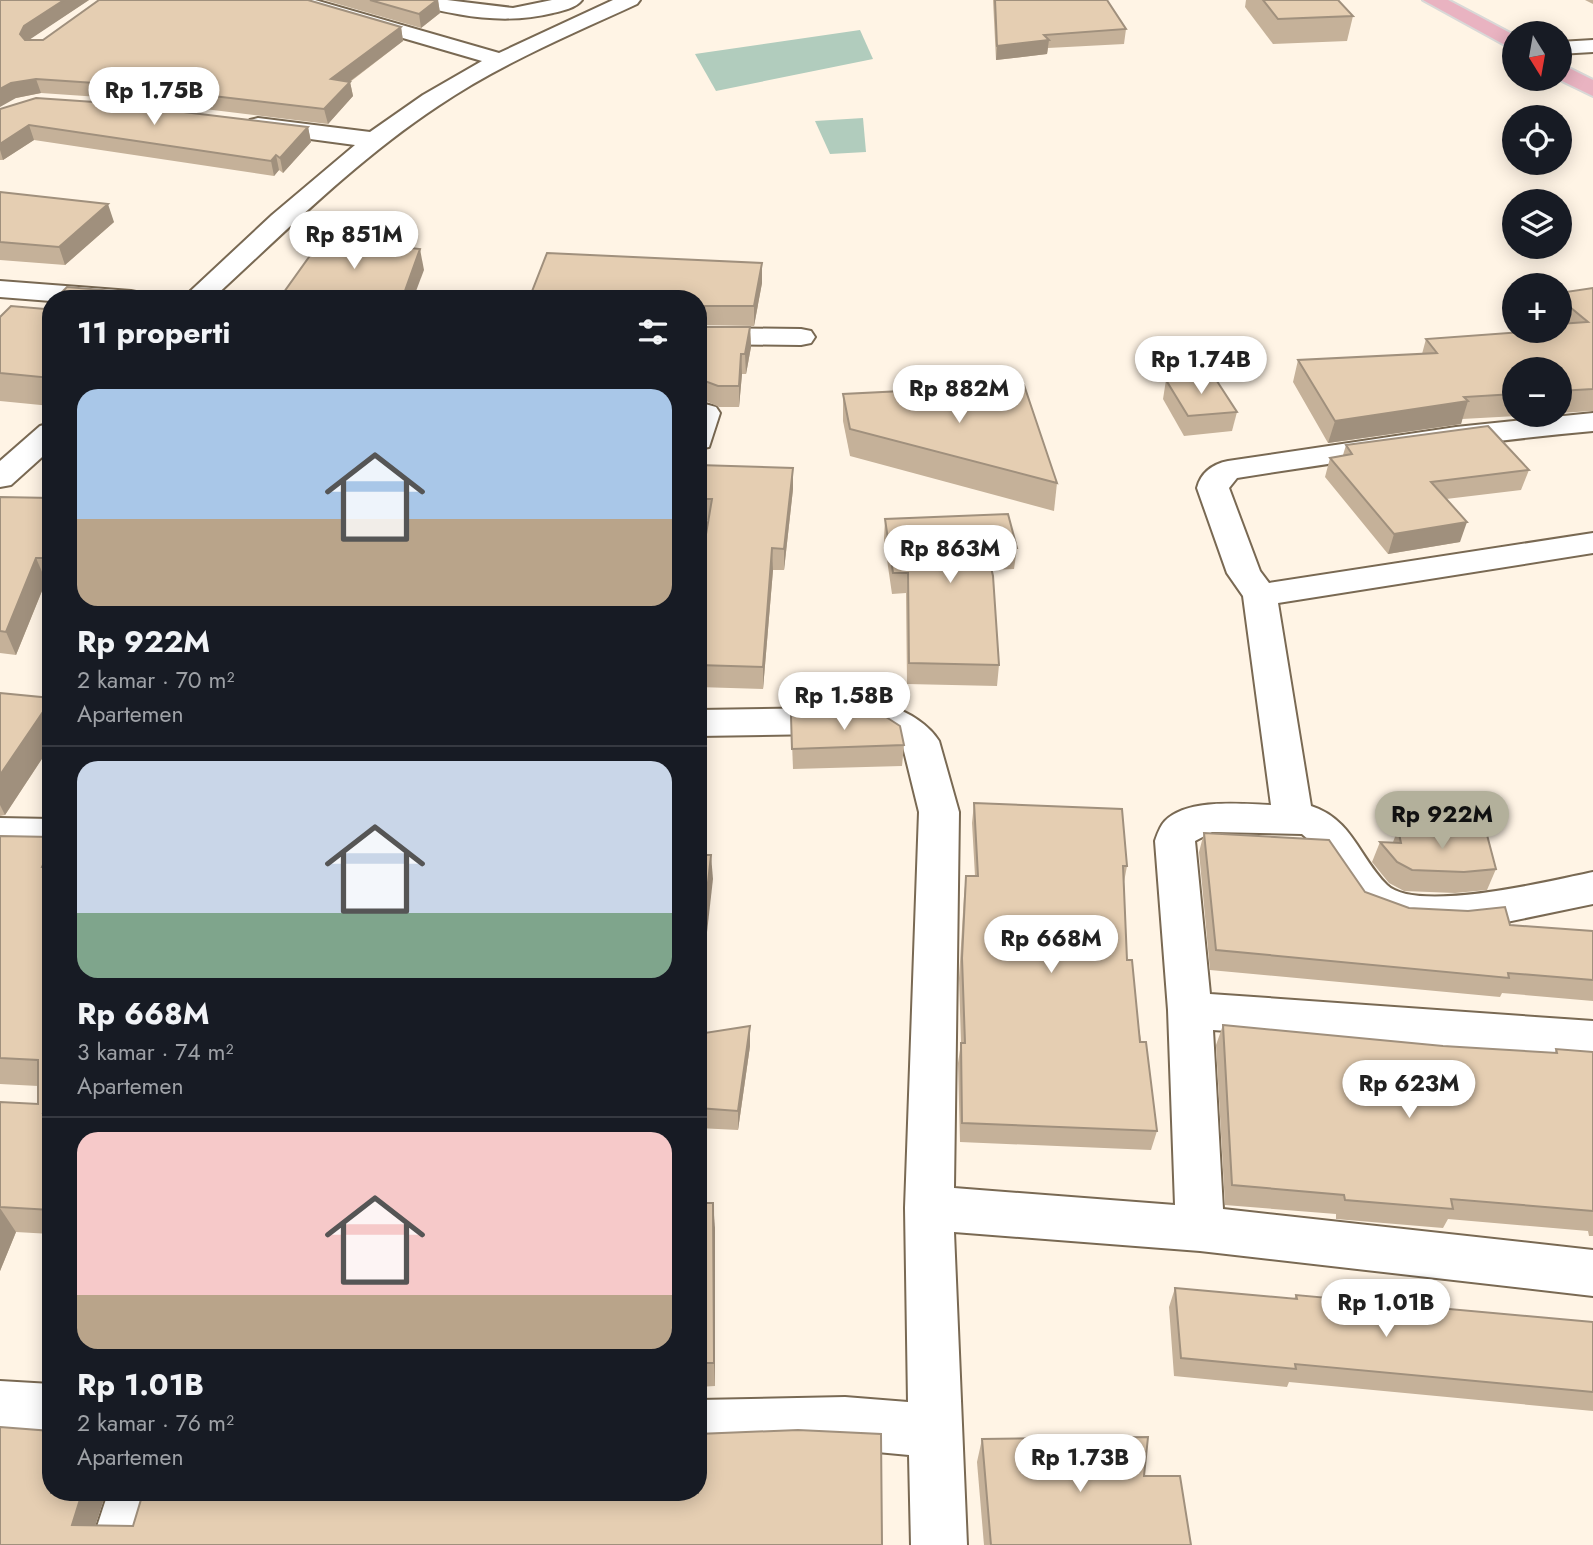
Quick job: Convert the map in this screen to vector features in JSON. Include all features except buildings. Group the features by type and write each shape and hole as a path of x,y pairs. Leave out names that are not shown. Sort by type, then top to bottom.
{"main road":[{"path":"1433,0 1502,37"},
{"path":"1572,77 1593,89"}],"street":[{"path":"293,0 501,60"},
{"path":"419,0 513,16 536,13 572,0"},
{"path":"206,290 374,140 432,99 501,60 630,0"},
{"path":"1572,47 1593,46"},
{"path":"237,123 374,140"},
{"path":"0,289 42,292"},
{"path":"707,336 801,337"},
{"path":"1293,820 1260,595 1244,573 1213,488 1215,480 1228,470 1482,431 1593,422"},
{"path":"0,478 42,440"},
{"path":"1260,595 1593,543"},
{"path":"707,723 891,720 919,741 939,812 929,1208 939,1545"},
{"path":"1200,1229 1190,1010 1175,841 1179,831 1208,817 1308,820 1323,828 1374,898 1401,909 1460,912 1492,909 1593,888"},
{"path":"0,833 42,834"},
{"path":"1190,1010 1593,1039"},
{"path":"929,1208 1200,1229 1593,1273"},
{"path":"0,1407 42,1409"},
{"path":"707,1427 845,1423 934,1431"},
{"path":"119,1545 133,1501"}],"green space":[{"path":"860,30 873,59 716,91 695,54"},
{"path":"863,118 866,152 830,154 815,121"}]}
